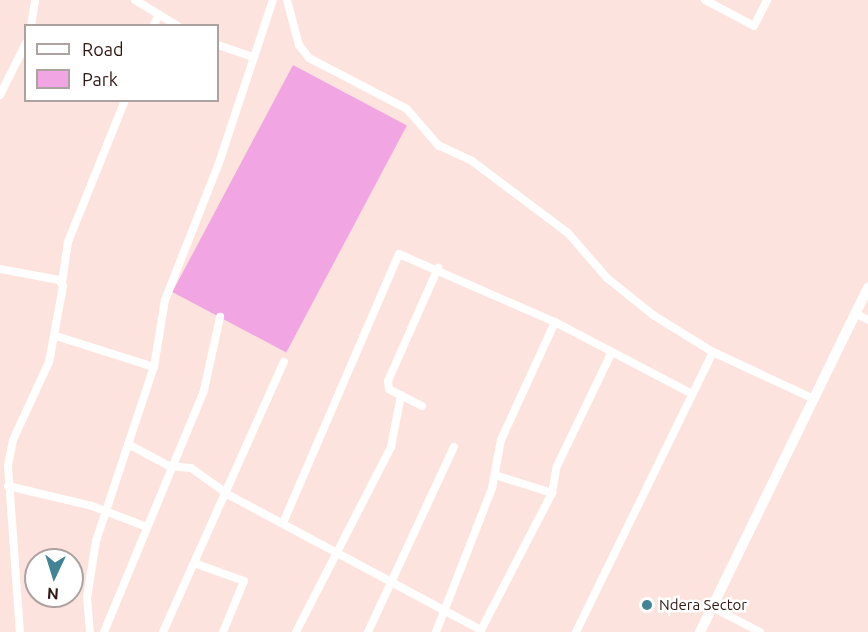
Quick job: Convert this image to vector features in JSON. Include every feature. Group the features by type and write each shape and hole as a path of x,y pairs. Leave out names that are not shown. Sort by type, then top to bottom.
{"main road":[{"path":"700,632 868,288"}],"street":[{"path":"31,24 35,0"},
{"path":"135,0 158,17 174,24"},
{"path":"90,632 87,598 106,510 154,367 171,278 219,163 250,56 273,0"},
{"path":"287,0 299,45 309,58 408,109 438,145 513,188 568,233 625,293 712,352 814,399"},
{"path":"705,0 754,26 767,0"},
{"path":"154,24 158,17"},
{"path":"219,45 250,56"},
{"path":"0,94 24,46"},
{"path":"20,632 8,486 12,440 56,336 68,242 124,102"},
{"path":"283,523 399,254 438,268 555,322 611,354 692,394"},
{"path":"422,406 389,389 388,381 438,268"},
{"path":"0,269 62,283"},
{"path":"855,313 868,320"},
{"path":"104,632 144,526 204,390 219,317"},
{"path":"436,632 446,612 495,474 501,440 555,322"},
{"path":"56,336 154,367"},
{"path":"576,632 712,352"},
{"path":"128,444 169,466 191,468 229,495 481,631 552,494 557,466 611,354"},
{"path":"163,632 194,563 229,495 284,362"},
{"path":"296,632 391,447 401,395"},
{"path":"368,632 453,447"},
{"path":"495,474 552,494"},
{"path":"8,486 106,510 144,526"},
{"path":"0,503 10,504"},
{"path":"194,563 244,581 223,632"},
{"path":"711,607 760,632"}],"green space":[{"path":"293,65 407,126 286,352 172,292"}],"place":[{"name":"Ndera Sector","path":"647,605"}]}
